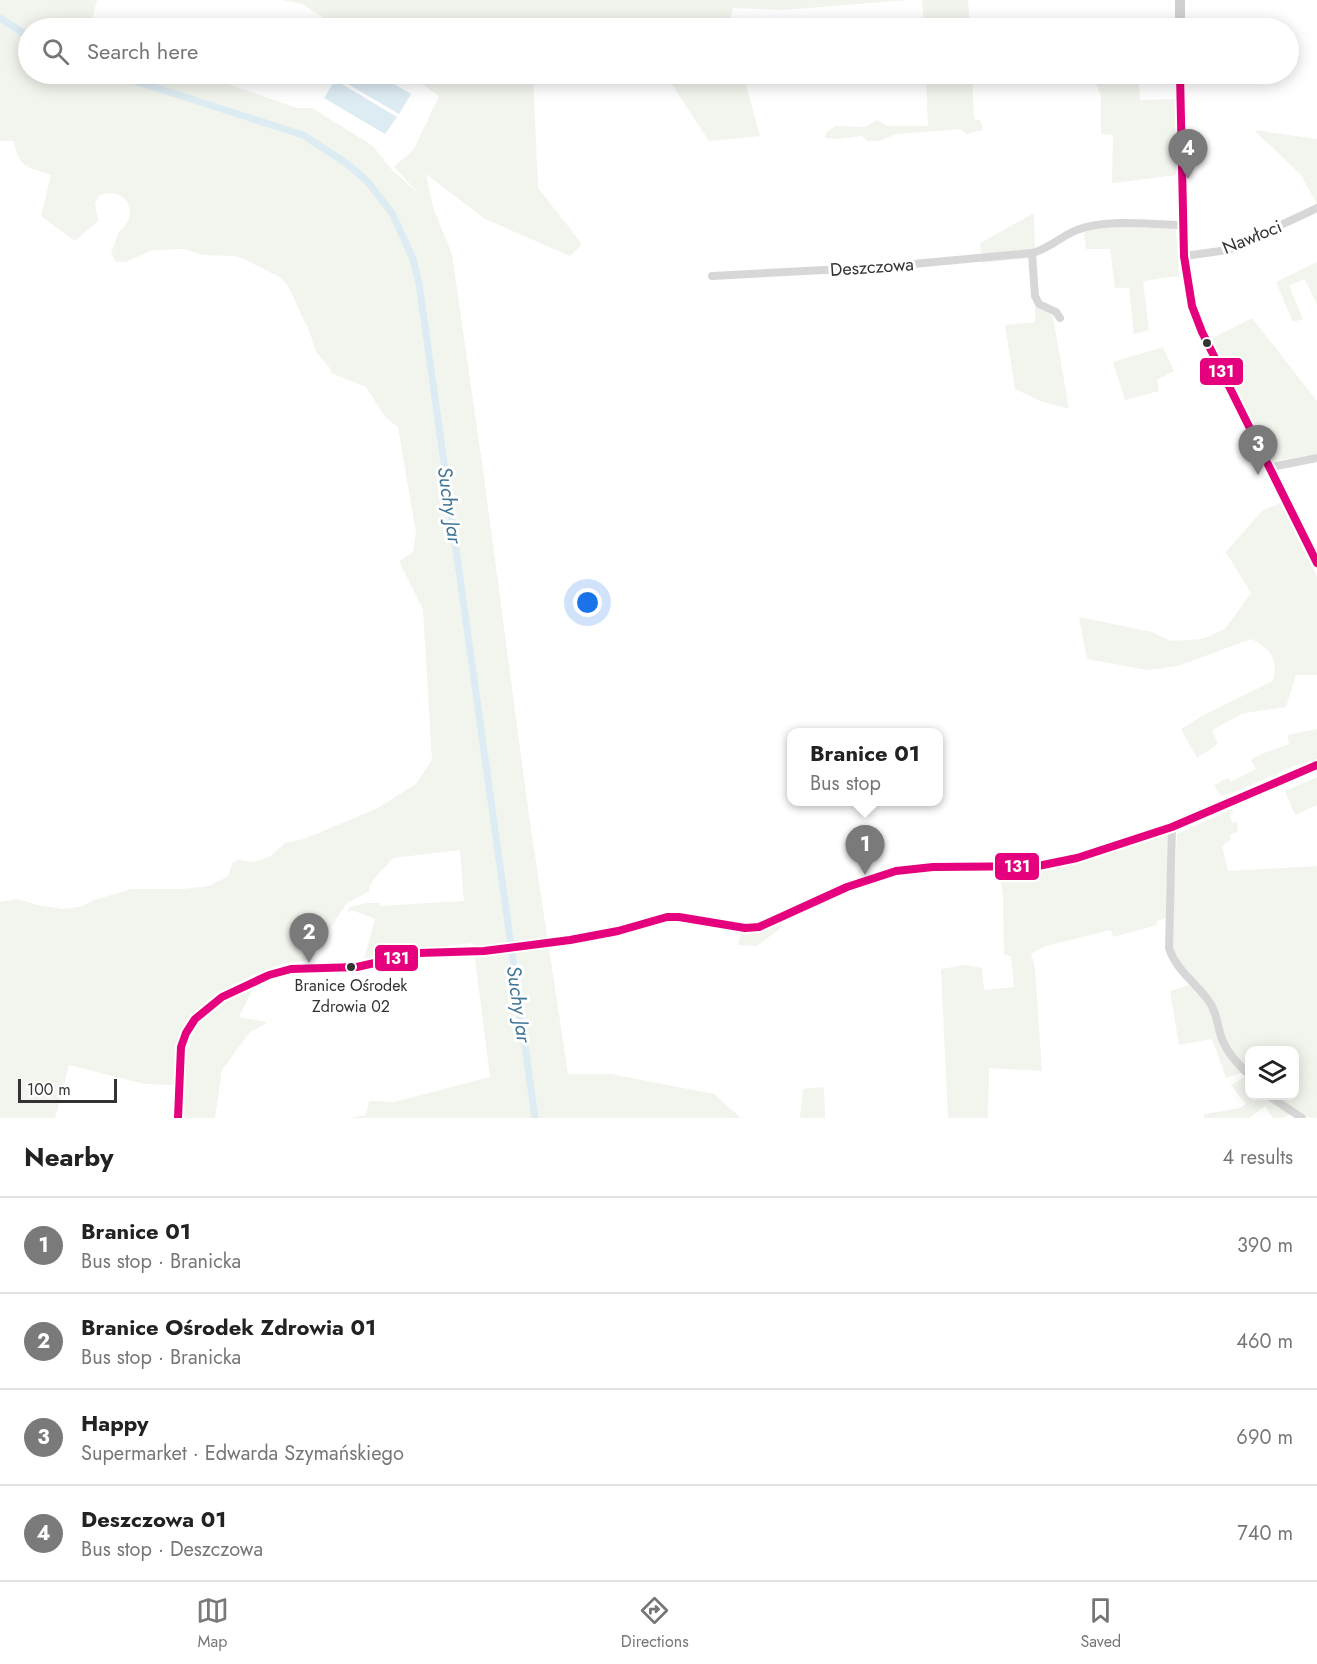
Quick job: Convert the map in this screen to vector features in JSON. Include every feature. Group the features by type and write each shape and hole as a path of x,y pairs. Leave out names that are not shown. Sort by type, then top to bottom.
{"street":[{"path":"1180,0 1180,18"},
{"path":"1180,84 1184,256 1192,306 1197,321 1317,562"},
{"name":"Nawłoci","path":"1184,256 1228,250 1317,208"},
{"name":"Deszczowa","path":"712,276 881,267 1032,253 1040,251 1077,230 1103,224 1183,225"},
{"path":"1032,253 1035,296 1039,304 1056,312 1060,318"},
{"path":"1271,467 1282,463 1317,458"},
{"path":"178,1118 179,1063 183,1040 195,1019 222,997 286,969 357,967 418,952 484,951 538,944 596,936 667,918 745,928 759,927 847,887 889,873 933,867 1049,865 1077,858 1172,827 1317,765"},
{"path":"1172,827 1169,948 1180,970 1208,1000 1215,1011 1222,1038 1234,1060 1245,1071"},
{"path":"1276,1100 1302,1118"}],"shaded area":[{"path":"0,0 97,0 92,18 18,18 18,84 228,84 297,108 312,108 373,146 391,169 421,196 394,167 414,149 439,96 422,84 533,84 538,188 582,244 570,256 485,219 426,174 433,207 452,254 529,816 568,1074 611,1074 714,1094 741,1118 350,1118 366,1115 369,1101 394,1102 490,1077 473,943 427,948 415,947 364,959 375,919 352,910 347,913 350,907 367,903 380,903 380,906 464,901 460,850 393,858 374,879 369,888 370,891 347,903 309,960 285,963 251,976 216,994 192,1016 175,1057 174,1085 144,1084 69,1065 55,1118 0,1118 0,902 18,899 63,909 80,907 131,889 183,889 209,886 227,877 233,862 240,860 253,862 271,856 285,843 304,839 376,809 416,784 432,760 423,609 399,561 413,552 416,533 398,427 386,418 366,387 331,373 329,367 316,352 310,333 288,286 281,278 234,256 203,255 183,249 153,250 126,262 116,262 111,253 118,234 128,220 130,211 126,200 112,193 99,195 95,203 98,221 75,241 41,216 51,175 30,168 21,162 14,141 0,141"},
{"path":"282,0 908,0 783,10 733,8 731,18 324,18 302,4"},
{"path":"922,0 968,0 969,18 923,18"},
{"path":"333,84 342,84 397,117 385,134 324,98"},
{"path":"348,84 394,84 411,94 399,114"},
{"path":"672,84 746,84 760,136 709,141"},
{"path":"926,84 972,84 974,119 981,121 983,130 967,134 960,129 896,134 880,141 868,141 862,136 825,138 826,133 835,126 865,127 877,120 888,126 928,126"},
{"path":"1096,84 1139,84 1140,100 1176,99 1177,175 1112,183 1113,135 1101,134 1101,96"},
{"path":"1254,130 1317,139 1317,204 1301,175"},
{"path":"1034,213 1035,251 1030,258 982,263 980,243"},
{"path":"1105,226 1176,229 1179,276 1143,281 1149,330 1134,334 1129,288 1115,288 1110,249 1086,249 1084,232"},
{"path":"1317,262 1317,305 1305,279 1289,286 1303,319 1293,322 1276,282"},
{"path":"1035,306 1053,317 1069,409 1040,401 1015,389 1005,325 1035,322"},
{"path":"1252,318 1317,401 1317,454 1273,461 1211,339"},
{"path":"1163,347 1174,371 1157,380 1159,391 1125,400 1113,362"},
{"path":"1280,503 1317,577 1317,675 1296,675 1286,707 1244,713 1212,730 1218,744 1197,758 1181,729 1202,716 1273,681 1275,666 1268,650 1251,639 1178,666 1148,670 1087,659 1079,617 1152,632 1171,641 1202,639 1223,630 1251,593 1226,552 1262,511"},
{"path":"1317,729 1317,760 1303,766 1301,763 1278,773 1279,777 1276,779 1273,775 1221,796 1214,785 1228,778 1231,782 1256,769 1251,760 1289,744 1287,735"},
{"path":"1317,777 1317,805 1295,815 1285,791"},
{"path":"1232,809 1233,813 1229,815 1233,823 1237,821 1238,831 1230,835 1231,839 1222,846 1228,871 1317,866 1317,1118 1299,1114 1278,1100 1299,1100 1299,1046 1245,1046 1245,1067 1224,1038 1216,1010 1176,959 1172,943 1177,834"},
{"path":"1169,835 1167,918 1156,921 1157,925 1113,937 1111,930 1046,946 1031,954 1035,969 1042,1071 989,1068 988,1118 948,1118 941,969 965,965 982,968 984,990 1014,987 1011,956 1004,955 1003,896 1000,875 1002,871"},
{"path":"778,923 783,926 757,946 738,945 741,931"},
{"path":"255,985 239,1017 268,1022 249,1033 222,1070 215,1118 183,1118 182,1070 188,1041 194,1028 204,1015 218,1004"},
{"path":"1192,985 1213,1011 1220,1039 1241,1073 1226,1078 1212,1039 1179,1045 1170,991"},
{"path":"1245,1077 1245,1100 1272,1100 1291,1114 1282,1118 1273,1118 1265,1106 1249,1118 1204,1118 1204,1114 1240,1108 1246,1104 1231,1085"},
{"path":"824,1087 825,1118 800,1118 803,1089"}],"waterway":[{"name":"Suchy Jar","path":"0,18 18,30"},
{"name":"Suchy Jar","path":"144,84 303,135 346,163 367,181 392,213 413,259 419,283 535,1118"}],"transit line":[{"name":"131","path":"1180,84 1184,256 1192,306 1202,332 1317,563"},
{"name":"131","path":"178,1118 181,1047 186,1033 195,1019 222,997 269,975 291,969 357,967 418,953 484,951 570,940 618,931 667,917 745,928 759,927 847,887 896,871 933,867 1038,866 1077,858 1172,827 1317,765"}],"place":[{"name":"Deszczowa 01","path":"1188,179"},
{"name":"Happy","path":"1258,475"},
{"name":"Branice 01","path":"865,875"},
{"name":"Branice Ośrodek Zdrowia 01","path":"309,963"},
{"name":"Branice Ośrodek Zdrowia 02","path":"351,967"}]}
